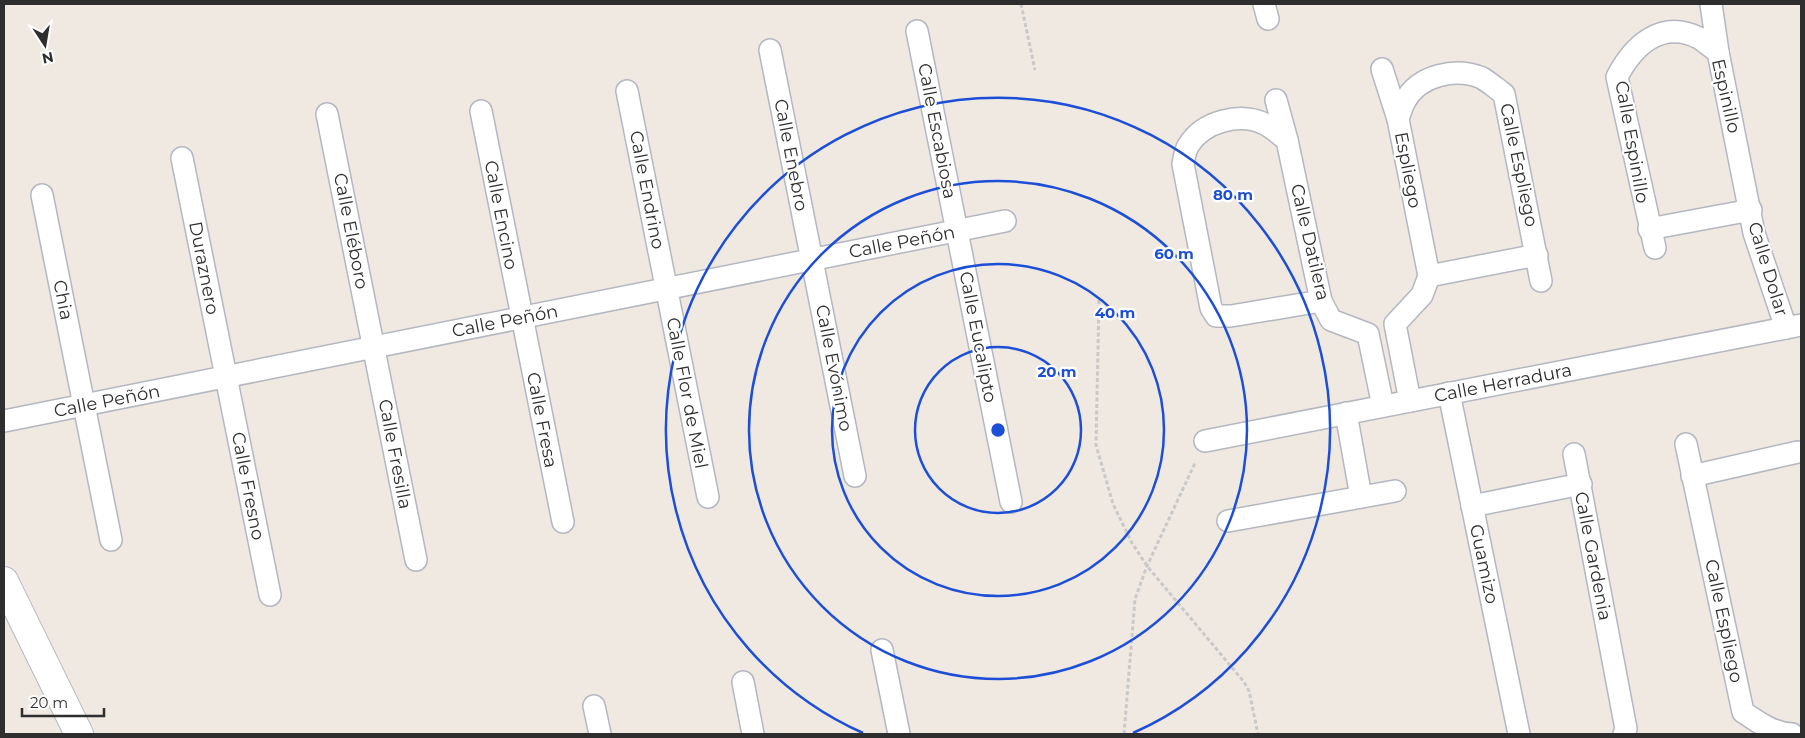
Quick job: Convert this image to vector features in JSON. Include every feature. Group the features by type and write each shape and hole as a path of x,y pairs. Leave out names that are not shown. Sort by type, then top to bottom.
{"main road":[{"path":"4,581 79,734"}],"street":[{"path":"1711,4 1718,52"},
{"name":"Calle Escabiosa","path":"917,31 957,231"},
{"name":"Espinillo","path":"1652,37 1680,33 1698,38 1718,52 1751,210"},
{"name":"Calle Espinillo","path":"1652,37 1627,57 1617,77 1652,239 1751,210"},
{"name":"Calle Enebro","path":"770,50 812,260"},
{"path":"1382,68 1398,119"},
{"name":"Calle Espliego","path":"1431,78 1446,74 1462,73 1482,78 1504,94 1541,281"},
{"name":"Espliego","path":"1429,276 1398,119 1405,100 1431,78"},
{"name":"Calle Endrino","path":"627,91 666,289"},
{"name":"Calle Datilera","path":"1276,100 1287,140 1321,301 1331,320 1368,334 1383,406"},
{"name":"Calle Encino","path":"481,111 522,318"},
{"name":"Calle Eléboro","path":"327,114 374,348"},
{"path":"1287,140 1265,124 1246,119 1229,120 1215,124 1202,132 1188,146 1183,164 1211,308 1216,316 1231,316 1321,301"},
{"name":"Duraznero","path":"182,158 226,377"},
{"name":"Chia","path":"42,195 111,540"},
{"name":"Calle Dolar","path":"1751,210 1754,233 1793,326"},
{"name":"Calle Peñón","path":"4,421 1005,221"},
{"name":"Calle Eucalipto","path":"957,231 1011,502"},
{"path":"1410,401 1395,324 1422,295 1429,276 1537,255"},
{"name":"Calle Evónimo","path":"812,260 855,476"},
{"name":"Calle Flor de Miel","path":"666,289 708,497"},
{"name":"Calle Fresa","path":"522,318 563,522"},
{"name":"Calle Herradura","path":"1205,441 1793,326"},
{"name":"Calle Fresilla","path":"374,348 416,560"},
{"name":"Calle Fresno","path":"226,377 270,595"},
{"name":"Guamizo","path":"1450,393 1519,734"},
{"path":"1346,413 1361,497"},
{"name":"Calle Espliego","path":"1686,444 1743,712 1761,725 1781,733 1792,734"},
{"path":"1692,476 1800,451"},
{"path":"1574,454 1581,484"},
{"name":"Calle Gardenia","path":"1472,506 1581,484 1626,729 1624,734"},
{"path":"1228,521 1395,491"},
{"path":"882,650 899,734"},
{"path":"743,682 753,734"},
{"path":"594,706 600,734"}],"path":[{"path":"1021,4 1035,70"},
{"path":"1099,300 1096,445 1113,504 1132,543 1147,566 1244,682 1249,691 1258,734"},
{"path":"1124,734 1132,610 1147,566 1205,441"}]}
